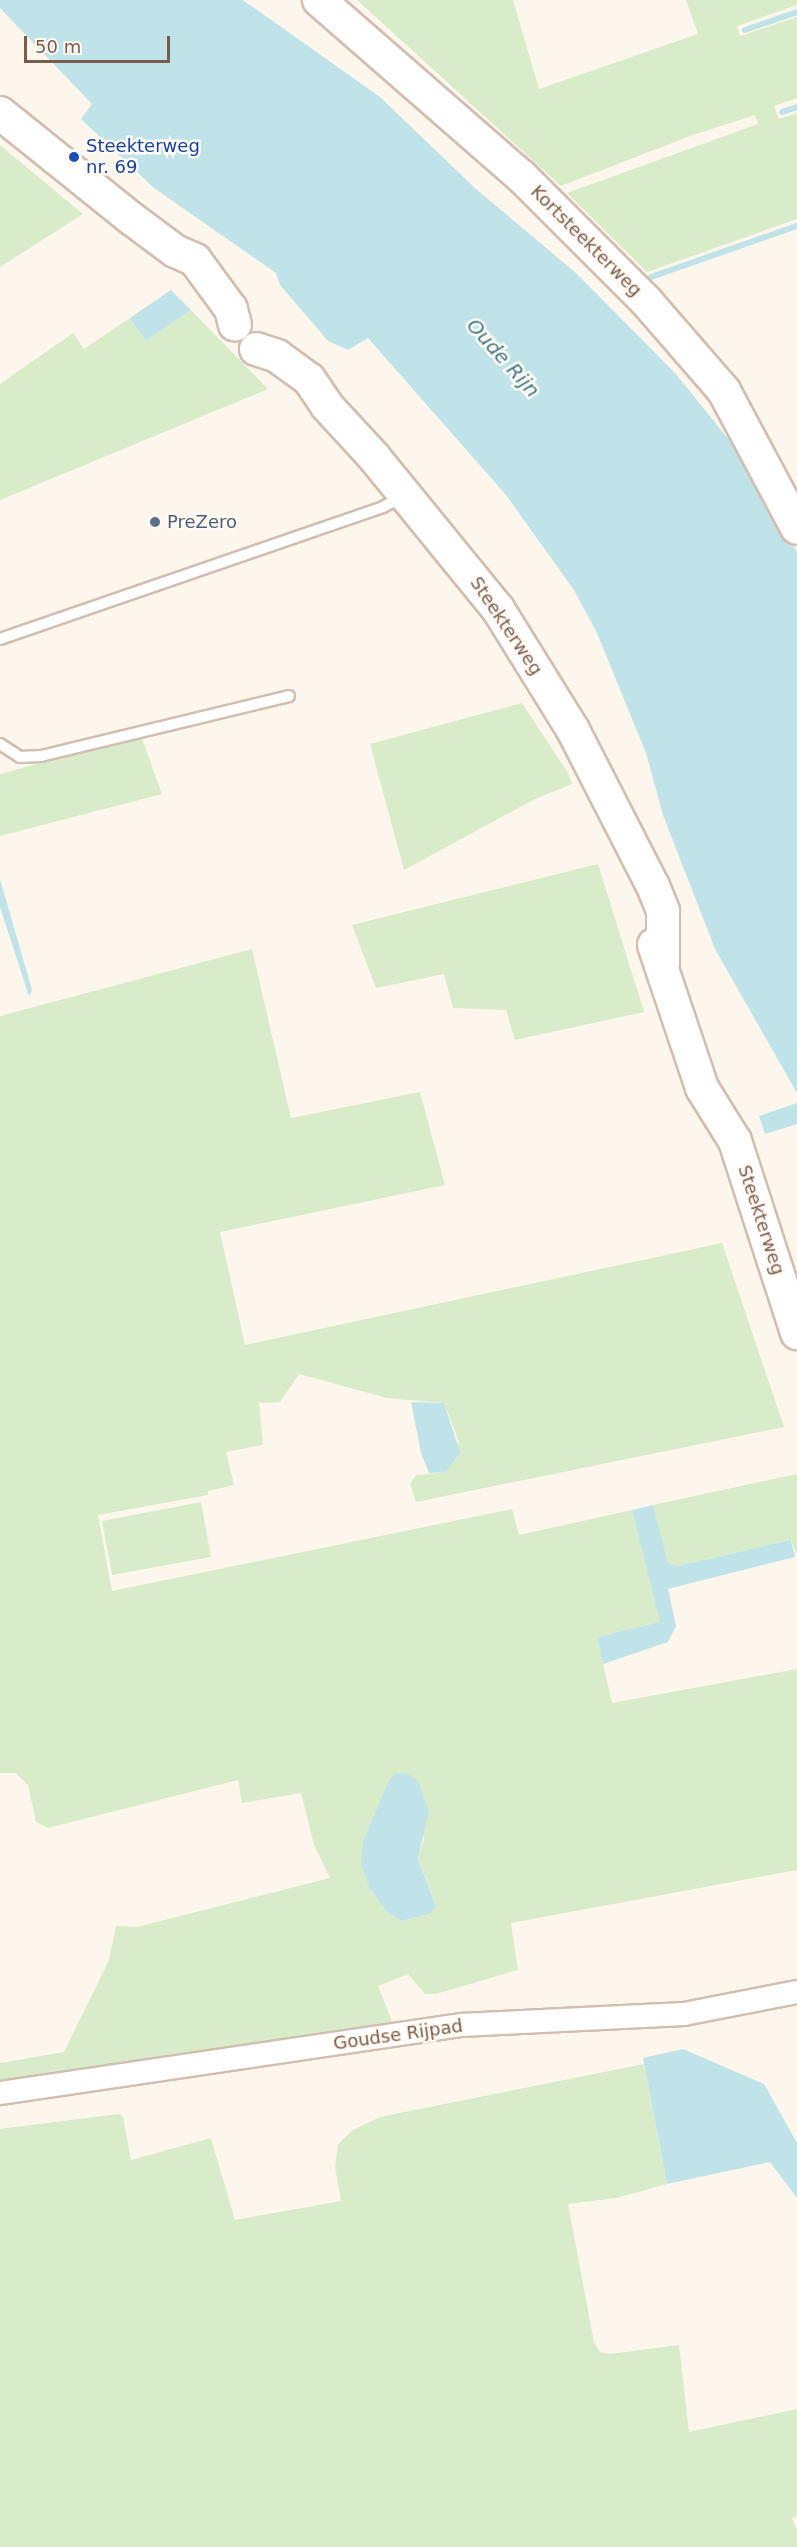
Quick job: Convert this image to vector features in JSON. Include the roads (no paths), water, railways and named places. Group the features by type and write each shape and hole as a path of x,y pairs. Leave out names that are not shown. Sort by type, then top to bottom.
{"main road":[{"name":"Kortsteekterweg","path":"319,0 521,176 647,302 724,391 797,528"},
{"name":"Steekterweg","path":"0,113 175,250 204,299 235,325 256,349 277,356 309,378 327,406 405,495 498,609 573,730 646,874 643,890 647,925 663,963 687,1034 724,1089 735,1119 735,1141 797,1333"}],"street":[{"name":"Goudse Rijpad","path":"0,2093 461,2025 684,2014 797,1992"}],"lane":[{"path":"0,639 383,507 405,495"},
{"path":"0,744 20,757 41,756 289,696"}],"water":[{"name":"Oude Rijn","path":"0,0 243,0 380,97 476,189 576,273 676,374 729,440 797,552 797,1093 715,949 663,815 646,753 597,633 574,590 506,495 368,338 348,350 328,341 280,285 276,273 154,188 81,119 92,104 0,8"},
{"path":"171,290 191,310 146,341 130,318"},
{"path":"0,879 32,990 29,996 0,907"},
{"path":"797,1103 797,1124 765,1134 759,1116"},
{"path":"411,1402 444,1403 460,1452 446,1472 429,1473 421,1453"},
{"path":"653,1505 668,1563 677,1566 791,1540 795,1557 668,1589 676,1626 668,1642 603,1664 597,1637 660,1622 632,1510"},
{"path":"406,1773 418,1781 429,1811 418,1858 436,1906 430,1914 401,1921 387,1912 370,1889 361,1864 363,1841 388,1782 394,1774"},
{"path":"683,2049 764,2084 797,2143 797,2198 770,2162 667,2184 643,2058"}],"waterway":[{"path":"745,30 797,12"},
{"path":"782,112 797,107"},
{"path":"651,277 797,226"}],"place":[{"name":"Steekterweg nr. 69","path":"74,157"},
{"name":"PreZero","path":"155,522"}]}
